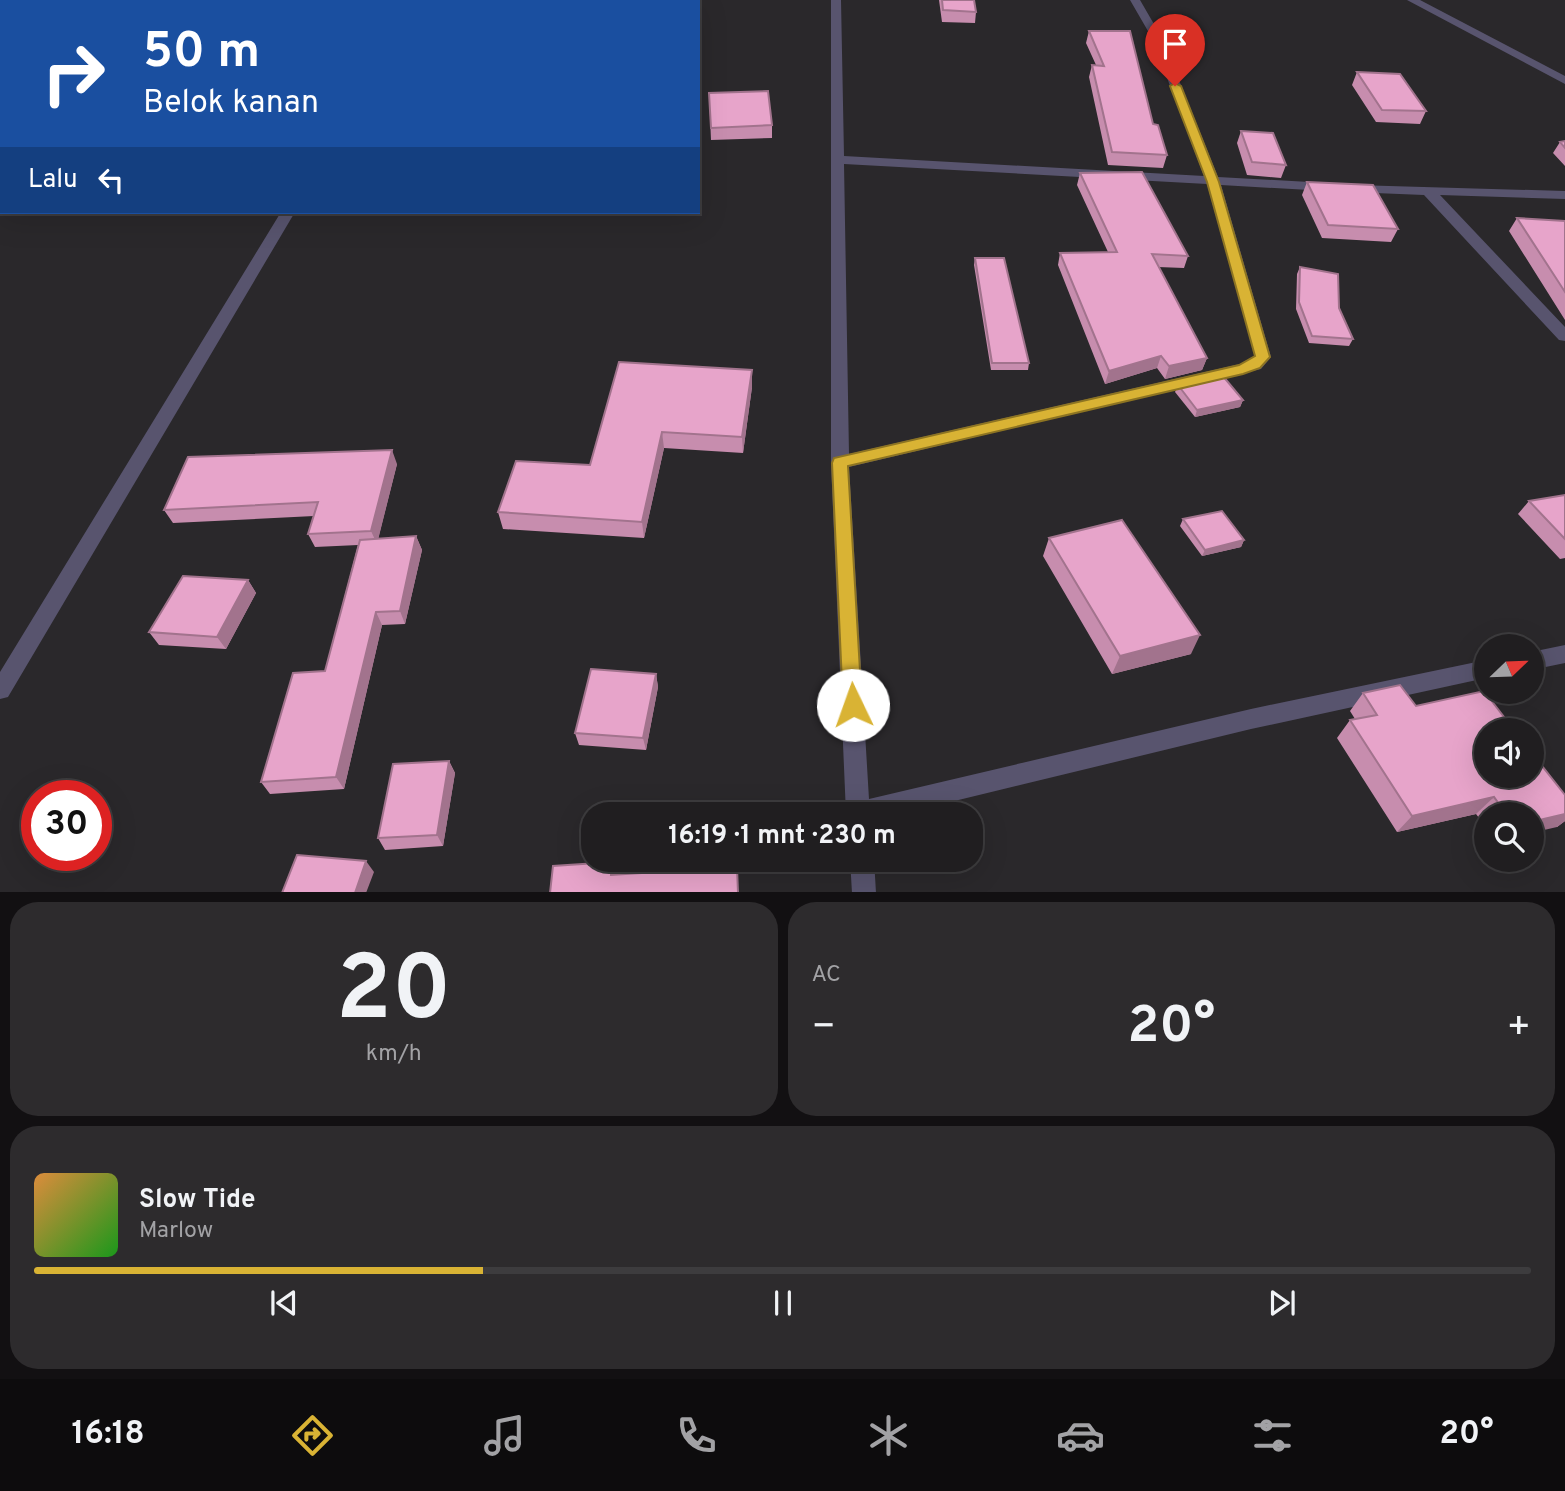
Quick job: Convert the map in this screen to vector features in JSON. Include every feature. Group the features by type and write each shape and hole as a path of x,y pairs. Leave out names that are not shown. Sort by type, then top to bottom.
{"street":[{"path":"836,0 840,463 857,802"},
{"path":"840,463 1255,365 1263,355 1213,182 1157,38 1135,0"},
{"path":"1412,0 1565,80"},
{"path":"837,160 1213,182 1565,195"},
{"path":"1428,191 1565,336"},
{"path":"0,690 79,564 287,214"},
{"path":"1544,658 1565,654"},
{"path":"904,802 1251,719 1474,672"},
{"path":"863,872 864,892"}],"building":[{"path":"942,0 974,0 976,12 943,10"},
{"path":"1089,31 1130,31 1153,124 1158,125 1167,155 1112,152 1092,65 1104,66"},
{"path":"1357,72 1400,74 1426,111 1382,110"},
{"path":"768,91 772,125 711,128 709,93"},
{"path":"1241,131 1273,133 1286,165 1252,162"},
{"path":"1142,172 1188,256 1152,254 1207,358 1169,366 1161,356 1109,371 1060,253 1117,252 1080,173"},
{"path":"1307,182 1373,185 1398,229 1328,225"},
{"path":"1517,218 1565,221 1565,292"},
{"path":"975,258 1004,258 1029,363 992,363"},
{"path":"1300,267 1338,274 1339,308 1353,339 1312,336 1299,302"},
{"path":"619,362 752,370 742,437 662,432 642,522 498,512 516,461 590,465"},
{"path":"1222,375 1243,400 1197,410 1178,385"},
{"path":"392,450 371,531 308,534 318,502 164,510 188,457"},
{"path":"1565,495 1565,539 1529,501"},
{"path":"1222,511 1244,540 1205,550 1183,519"},
{"path":"1122,520 1200,635 1120,656 1049,538"},
{"path":"416,536 400,611 376,612 336,777 261,782 293,673 325,671 360,540"},
{"path":"183,576 248,580 217,637 149,632"},
{"path":"591,669 656,674 643,738 575,733"},
{"path":"1400,685 1416,706 1474,693 1474,704 1494,704 1505,718 1474,718 1474,788 1544,788 1544,768 1565,795 1565,814 1544,819 1544,802 1498,802 1494,797 1412,816 1350,720 1377,715 1363,693"},
{"path":"449,761 437,835 378,838 393,764"},
{"path":"297,855 366,861 355,892 282,892"},
{"path":"581,864 581,872 611,872 611,875 737,872 738,892 550,892 553,866"}],"route":[{"path":"853,705 840,463 1243,369 1255,365 1263,357 1213,182 1175,86"}]}
